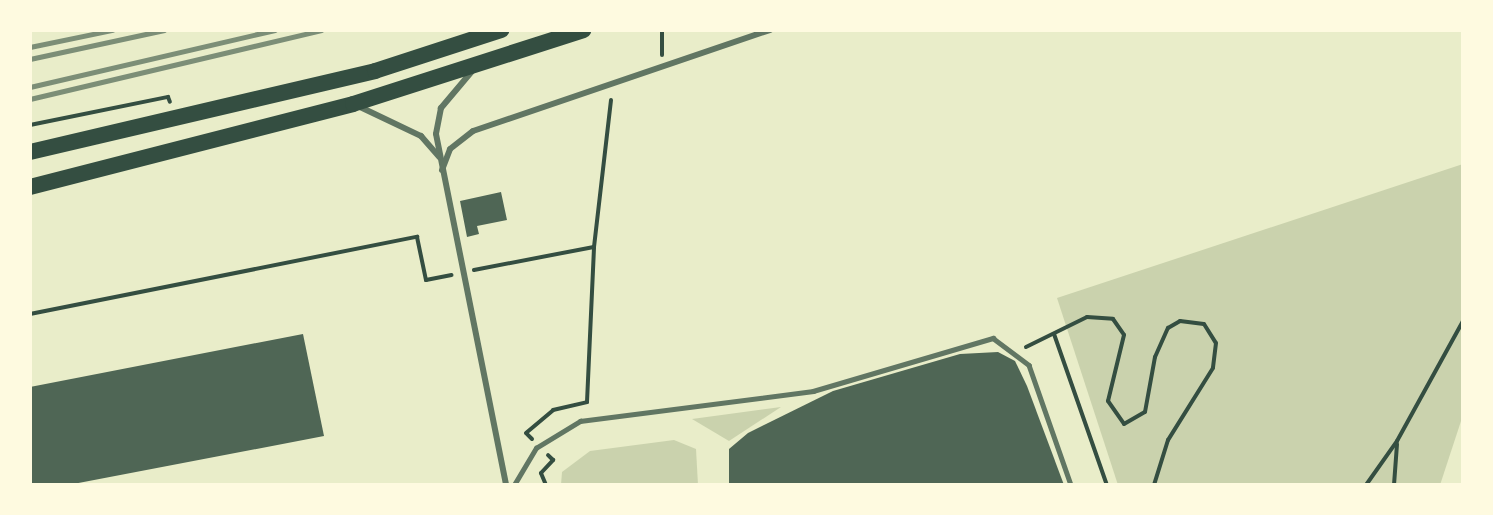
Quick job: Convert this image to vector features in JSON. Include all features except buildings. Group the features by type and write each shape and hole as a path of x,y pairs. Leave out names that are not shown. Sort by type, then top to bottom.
{"highway":[{"path":"30,152 177,121 375,70 501,30"},
{"path":"30,187 353,104 475,68 583,30"}],"street":[{"path":"441,172 450,149 473,131 770,30"},
{"path":"475,68 441,108 436,134 460,273 506,485"},
{"path":"353,104 385,114 421,136 439,157"}],"lane":[{"path":"514,485 539,446 580,421 813,391 993,338 1029,365 1071,485"}],"path":[{"path":"662,30 662,66"},
{"path":"30,125 168,97 177,121"},
{"path":"546,485 541,473 553,460 526,433 553,410 587,402 594,247 609,100"},
{"path":"30,314 417,237 426,280 594,247"},
{"path":"1012,353 1087,316 1102,315 1120,325 1123,347 1108,401 1124,424 1145,412 1155,357 1168,328 1193,320 1211,333 1213,368 1168,440 1154,485"},
{"path":"1366,485 1397,441 1463,321"},
{"path":"1054,334 1107,485"},
{"path":"1394,485 1397,441"}],"green space":[{"path":"1463,164 1463,415 1440,485 1118,485 1057,298"},
{"path":"781,407 729,441 692,419"},
{"path":"674,440 696,449 698,485 561,485 562,472 590,451"}],"railway":[{"path":"30,47 112,30"},
{"path":"30,59 164,30"},
{"path":"30,87 274,30"},
{"path":"30,99 321,30"}]}
